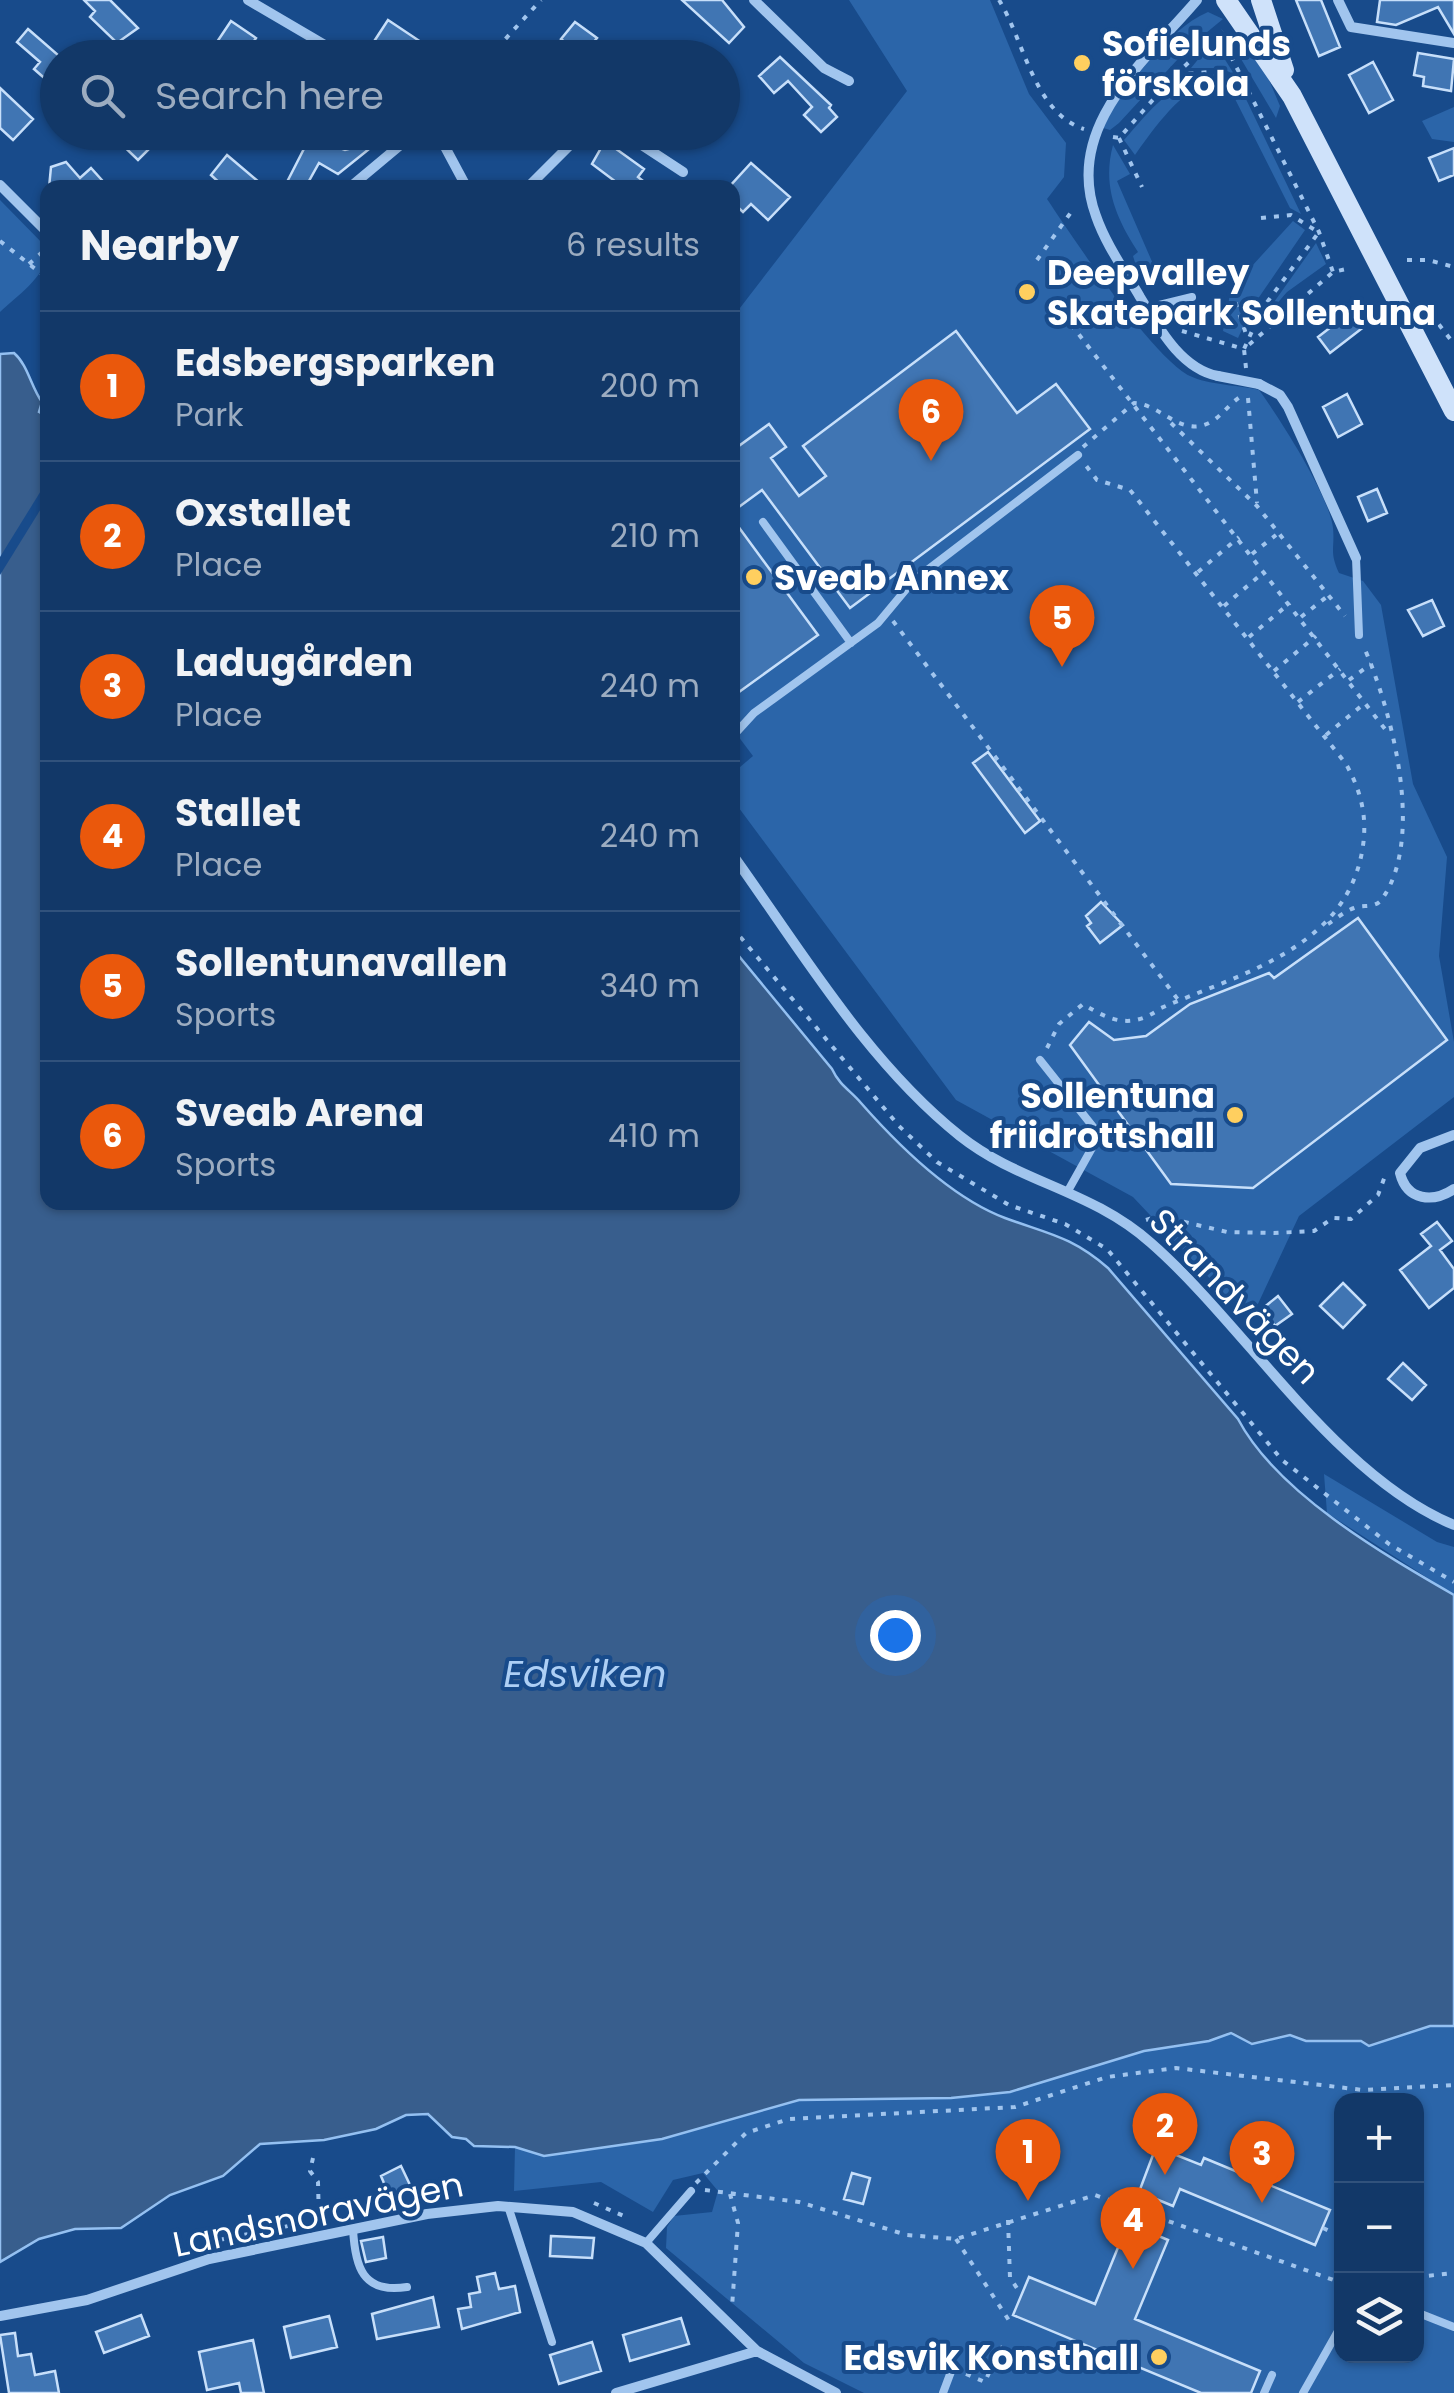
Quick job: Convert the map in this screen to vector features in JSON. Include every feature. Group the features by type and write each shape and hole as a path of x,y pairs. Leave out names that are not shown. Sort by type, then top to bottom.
{"street":[{"path":"248,0 316,40"},
{"path":"754,0 824,68 849,81"},
{"path":"1197,0 1108,103 1088,156 1090,197 1109,244 1147,308 1187,364 1218,376 1259,384 1280,395 1356,558"},
{"path":"1226,0 1292,96 1454,411"},
{"path":"1261,0 1292,96"},
{"path":"1338,0 1352,27 1454,43"},
{"path":"359,180 394,150"},
{"path":"447,150 464,180"},
{"path":"535,180 566,150"},
{"path":"649,150 683,172"},
{"path":"0,185 40,225"},
{"name":"Strandvägen","path":"740,865 837,999 925,1104 993,1159 1069,1189 1109,1210 1153,1244 1330,1432 1385,1482 1430,1515 1454,1525"},
{"path":"1454,1135 1428,1144 1404,1162 1401,1179 1417,1196 1436,1198 1454,1189"},
{"name":"Landsnoravägen","path":"0,2316 86,2300 209,2260 352,2229 427,2214 508,2206 573,2212 650,2240 757,2351 836,2393"},
{"path":"622,2392 757,2351"}],"lane":[{"path":"1147,308 1192,297"},
{"path":"740,728 754,713 851,643 887,612 913,581 1078,455"},
{"path":"763,522 851,643"},
{"path":"1356,558 1359,635"},
{"path":"1040,1060 1094,1128 1092,1148 1069,1189"},
{"path":"650,2240 690,2190"},
{"path":"508,2206 552,2342"},
{"path":"352,2229 355,2263 362,2274 385,2288 407,2287"},
{"path":"1424,2315 1454,2327"},
{"path":"1304,2393 1334,2339"},
{"path":"943,2393 952,2369"},
{"path":"1264,2393 1272,2376"}],"path":[{"path":"504,40 540,0"},
{"path":"999,0 1037,82 1064,122 1119,138"},
{"path":"1119,138 1175,75 1240,18"},
{"path":"1219,33 1319,232 1333,272"},
{"path":"1175,75 1210,72 1246,86"},
{"path":"1119,138 1142,187"},
{"path":"1037,260 1074,208"},
{"path":"1261,218 1291,215 1319,232"},
{"path":"1246,374 1244,349 1262,308 1319,232"},
{"path":"0,241 40,273"},
{"path":"29,264 40,254"},
{"path":"1407,260 1454,267"},
{"path":"1244,349 1333,272 1351,268"},
{"path":"1214,271 1231,289 1247,338"},
{"path":"1063,314 1240,537 1391,737"},
{"path":"1182,331 1244,349"},
{"path":"1088,438 1134,402 1146,403 1178,425 1200,426 1248,392 1257,506"},
{"path":"1040,1060 1059,1024 1083,1004 1106,1018 1127,1024 1144,1020 1179,1000 1283,956 1354,908 1374,906 1383,899 1399,852 1404,788 1372,664 1359,635 1257,506 1164,416"},
{"path":"1078,455 1097,480 1130,490 1198,572 1358,785 1366,833 1359,869 1346,898 1324,926"},
{"path":"1252,554 1277,534"},
{"path":"1198,572 1240,537"},
{"path":"1224,606 1265,571"},
{"path":"1301,617 1329,595"},
{"path":"1249,638 1290,602"},
{"path":"887,612 1179,1000"},
{"path":"1274,671 1316,636"},
{"path":"1348,680 1372,664"},
{"path":"1298,702 1340,668"},
{"path":"1324,736 1364,703"},
{"path":"740,937 899,1126 938,1162 1008,1205 1065,1224 1108,1249 1282,1460 1388,1544 1454,1582"},
{"path":"1141,1222 1160,1216 1227,1232 1314,1230 1333,1218 1352,1219 1378,1195 1384,1177 1404,1162"},
{"path":"690,2190 713,2161 746,2133 789,2118 1014,2108 1107,2077 1176,2068 1364,2090 1454,2085"},
{"path":"311,2222 319,2222 318,2182 310,2171 313,2158"},
{"path":"690,2190 729,2191 799,2202 907,2235 956,2239 1095,2195 1334,2280"},
{"path":"729,2191 738,2223 732,2307"},
{"path":"581,2199 616,2210 650,2240"},
{"path":"1008,2220 1010,2278 1022,2294"},
{"path":"211,2243 294,2225"},
{"path":"1323,2228 1334,2233"},
{"path":"956,2239 1010,2322"},
{"path":"1424,2276 1454,2273"},
{"path":"725,2301 744,2318"},
{"path":"1000,2347 1008,2350"},
{"path":"952,2369 985,2382 995,2359"}],"shaded area":[{"path":"849,0 990,0 1029,94 1066,143 1064,177 1047,199 1114,295 1174,365 1197,379 1259,390 1323,497 1333,528 1333,555 1339,573 1363,581 1381,605 1413,784 1447,857 1439,956 1454,1042 1454,1097 1299,1216 1250,1321 1133,1197 956,1100 740,809 740,767 753,756 740,739 740,308 907,91"},
{"path":"1208,12 1223,19 1189,47 1119,123 1110,130 1100,127 1162,47"},
{"path":"1239,34 1259,56 1280,106 1276,118 1231,42"},
{"path":"1219,50 1234,74 1220,68 1191,68 1205,51"},
{"path":"1212,79 1245,97 1301,214 1290,208 1233,95 1206,88 1193,91 1165,116 1135,155 1124,140 1173,91"},
{"path":"1454,107 1454,142 1432,139 1422,121"},
{"path":"1113,145 1130,174 1117,181 1160,280 1138,272 1133,256 1138,252 1113,201 1109,174"},
{"path":"0,200 40,241 40,272 0,312"},
{"path":"1293,221 1305,230 1253,306 1238,338 1223,331 1231,289"},
{"path":"1316,243 1326,264 1287,292 1255,329"},
{"path":"1324,1474 1437,1542 1454,1547 1454,1595 1327,1513"},
{"path":"1430,2026 1454,2026 1454,2393 864,2393 804,2363 666,2248 667,2227 674,2216 712,2212 718,2191 703,2173 673,2180 653,2212 601,2182 514,2191 515,2147 544,2156 799,2100 1010,2092 1144,2051 1209,2041 1231,2033 1252,2044 1290,2035 1306,2041 1361,2041 1369,2046"}],"water":[{"name":"Edsviken","path":"14,353 40,399 40,1210 740,1210 740,957 842,1084 909,1153 965,1198 1070,1242 1095,1257 1238,1419 1278,1472 1365,1541 1454,1595 1454,2026 1430,2026 1369,2046 1361,2041 1306,2041 1290,2035 1252,2044 1231,2033 1209,2041 1144,2051 1010,2092 951,2098 799,2100 662,2139 544,2156 515,2147 474,2146 466,2139 452,2137 428,2114 406,2115 376,2129 324,2140 260,2144 223,2176 170,2195 121,2228 75,2229 39,2239 0,2262 0,354"}],"pier":[{"path":"40,492 40,510 0,575 0,557"}],"building":[{"path":"84,0 110,0 138,28 121,40 114,40 90,17 95,11"},
{"path":"682,0 722,0 744,27 732,40 726,40"},
{"path":"1296,0 1321,0 1340,47 1319,56"},
{"path":"1380,0 1454,0 1454,34 1438,7 1396,25 1377,22"},
{"path":"388,20 418,40 375,40"},
{"path":"231,21 256,38 255,40 218,40"},
{"path":"575,22 597,38 595,40 561,39"},
{"path":"28,29 41,40 40,62 17,42"},
{"path":"1418,53 1454,59 1451,91 1423,86 1424,77 1414,75"},
{"path":"780,57 831,105 829,108 837,117 821,132 804,115 812,107 788,81 774,93 759,76"},
{"path":"1373,62 1393,100 1369,113 1349,75"},
{"path":"0,88 33,119 13,140 0,128"},
{"path":"1454,148 1454,175 1439,181 1429,158"},
{"path":"128,150 148,150 138,160"},
{"path":"303,150 368,150 338,174 319,163 309,180 288,180"},
{"path":"600,150 618,150 644,169 638,177 642,180 613,180 592,164"},
{"path":"227,155 257,180 216,180 211,175"},
{"path":"66,162 80,178 91,168 102,180 50,180 51,167"},
{"path":"751,163 790,197 768,220 751,204 743,212 740,209 740,180 735,180"},
{"path":"1353,310 1365,326 1330,353 1318,337"},
{"path":"956,331 1017,413 1056,384 1090,429 850,608 762,490 740,506 740,445 769,424 786,447 771,458 799,496 826,476 803,446"},
{"path":"1347,394 1362,424 1338,437 1323,407"},
{"path":"1377,489 1387,513 1368,521 1358,497"},
{"name":"Sveab Annex","path":"740,529 818,635 740,691"},
{"path":"1432,600 1444,626 1423,636 1408,610"},
{"path":"988,752 1040,821 1025,833 973,763"},
{"path":"1101,902 1123,925 1100,943 1087,926 1091,923 1086,916"},
{"name":"Sollentuna friidrottshall","path":"1358,918 1447,1040 1253,1188 1171,1184 1070,1045 1089,1022 1114,1040 1146,1036 1190,1004 1269,973 1274,978"},
{"path":"1437,1222 1452,1241 1440,1250 1454,1269 1454,1288 1429,1308 1400,1270 1431,1246 1421,1234"},
{"path":"1343,1283 1365,1305 1343,1328 1320,1306"},
{"path":"1278,1296 1292,1314 1275,1326 1262,1309"},
{"path":"1403,1363 1426,1385 1412,1400 1388,1379"},
{"path":"1156,2147 1201,2165 1204,2158 1330,2210 1315,2245 1180,2189 1173,2206 1139,2192"},
{"path":"401,2166 410,2185 389,2195 381,2176"},
{"path":"852,2173 870,2178 863,2204 844,2199"},
{"path":"1128,2223 1168,2240 1135,2319 1260,2371 1251,2393 1201,2393 1013,2315 1029,2277 1095,2304"},
{"path":"551,2236 594,2238 592,2258 550,2256"},
{"path":"383,2237 386,2258 366,2262 361,2241"},
{"path":"495,2273 499,2289 515,2286 520,2312 462,2329 458,2309 471,2307 469,2294 480,2292 477,2277"},
{"path":"433,2297 439,2327 377,2339 372,2314"},
{"path":"141,2315 149,2336 104,2353 96,2332"},
{"path":"329,2316 337,2347 291,2358 284,2327"},
{"path":"681,2318 689,2344 630,2361 623,2335"},
{"path":"15,2333 18,2356 31,2354 35,2375 55,2371 59,2393 9,2393 0,2335"},
{"path":"253,2340 264,2393 241,2393 239,2383 207,2390 199,2352"},
{"path":"592,2342 601,2371 559,2384 550,2355"}],"place":[{"name":"Sofielunds förskola","path":"1082,63"},
{"name":"Deepvalley Skatepark Sollentuna","path":"1027,292"},
{"name":"Sveab Arena","path":"931,461"},
{"name":"Sveab Annex","path":"754,577"},
{"name":"Sollentunavallen","path":"1062,667"},
{"name":"Sollentuna friidrottshall","path":"1235,1115"},
{"name":"Oxstallet","path":"1165,2175"},
{"name":"Edsbergsparken","path":"1028,2201"},
{"name":"Ladugården","path":"1262,2203"},
{"name":"Stallet","path":"1133,2269"},
{"name":"Edsvik Konsthall","path":"1159,2357"}]}
